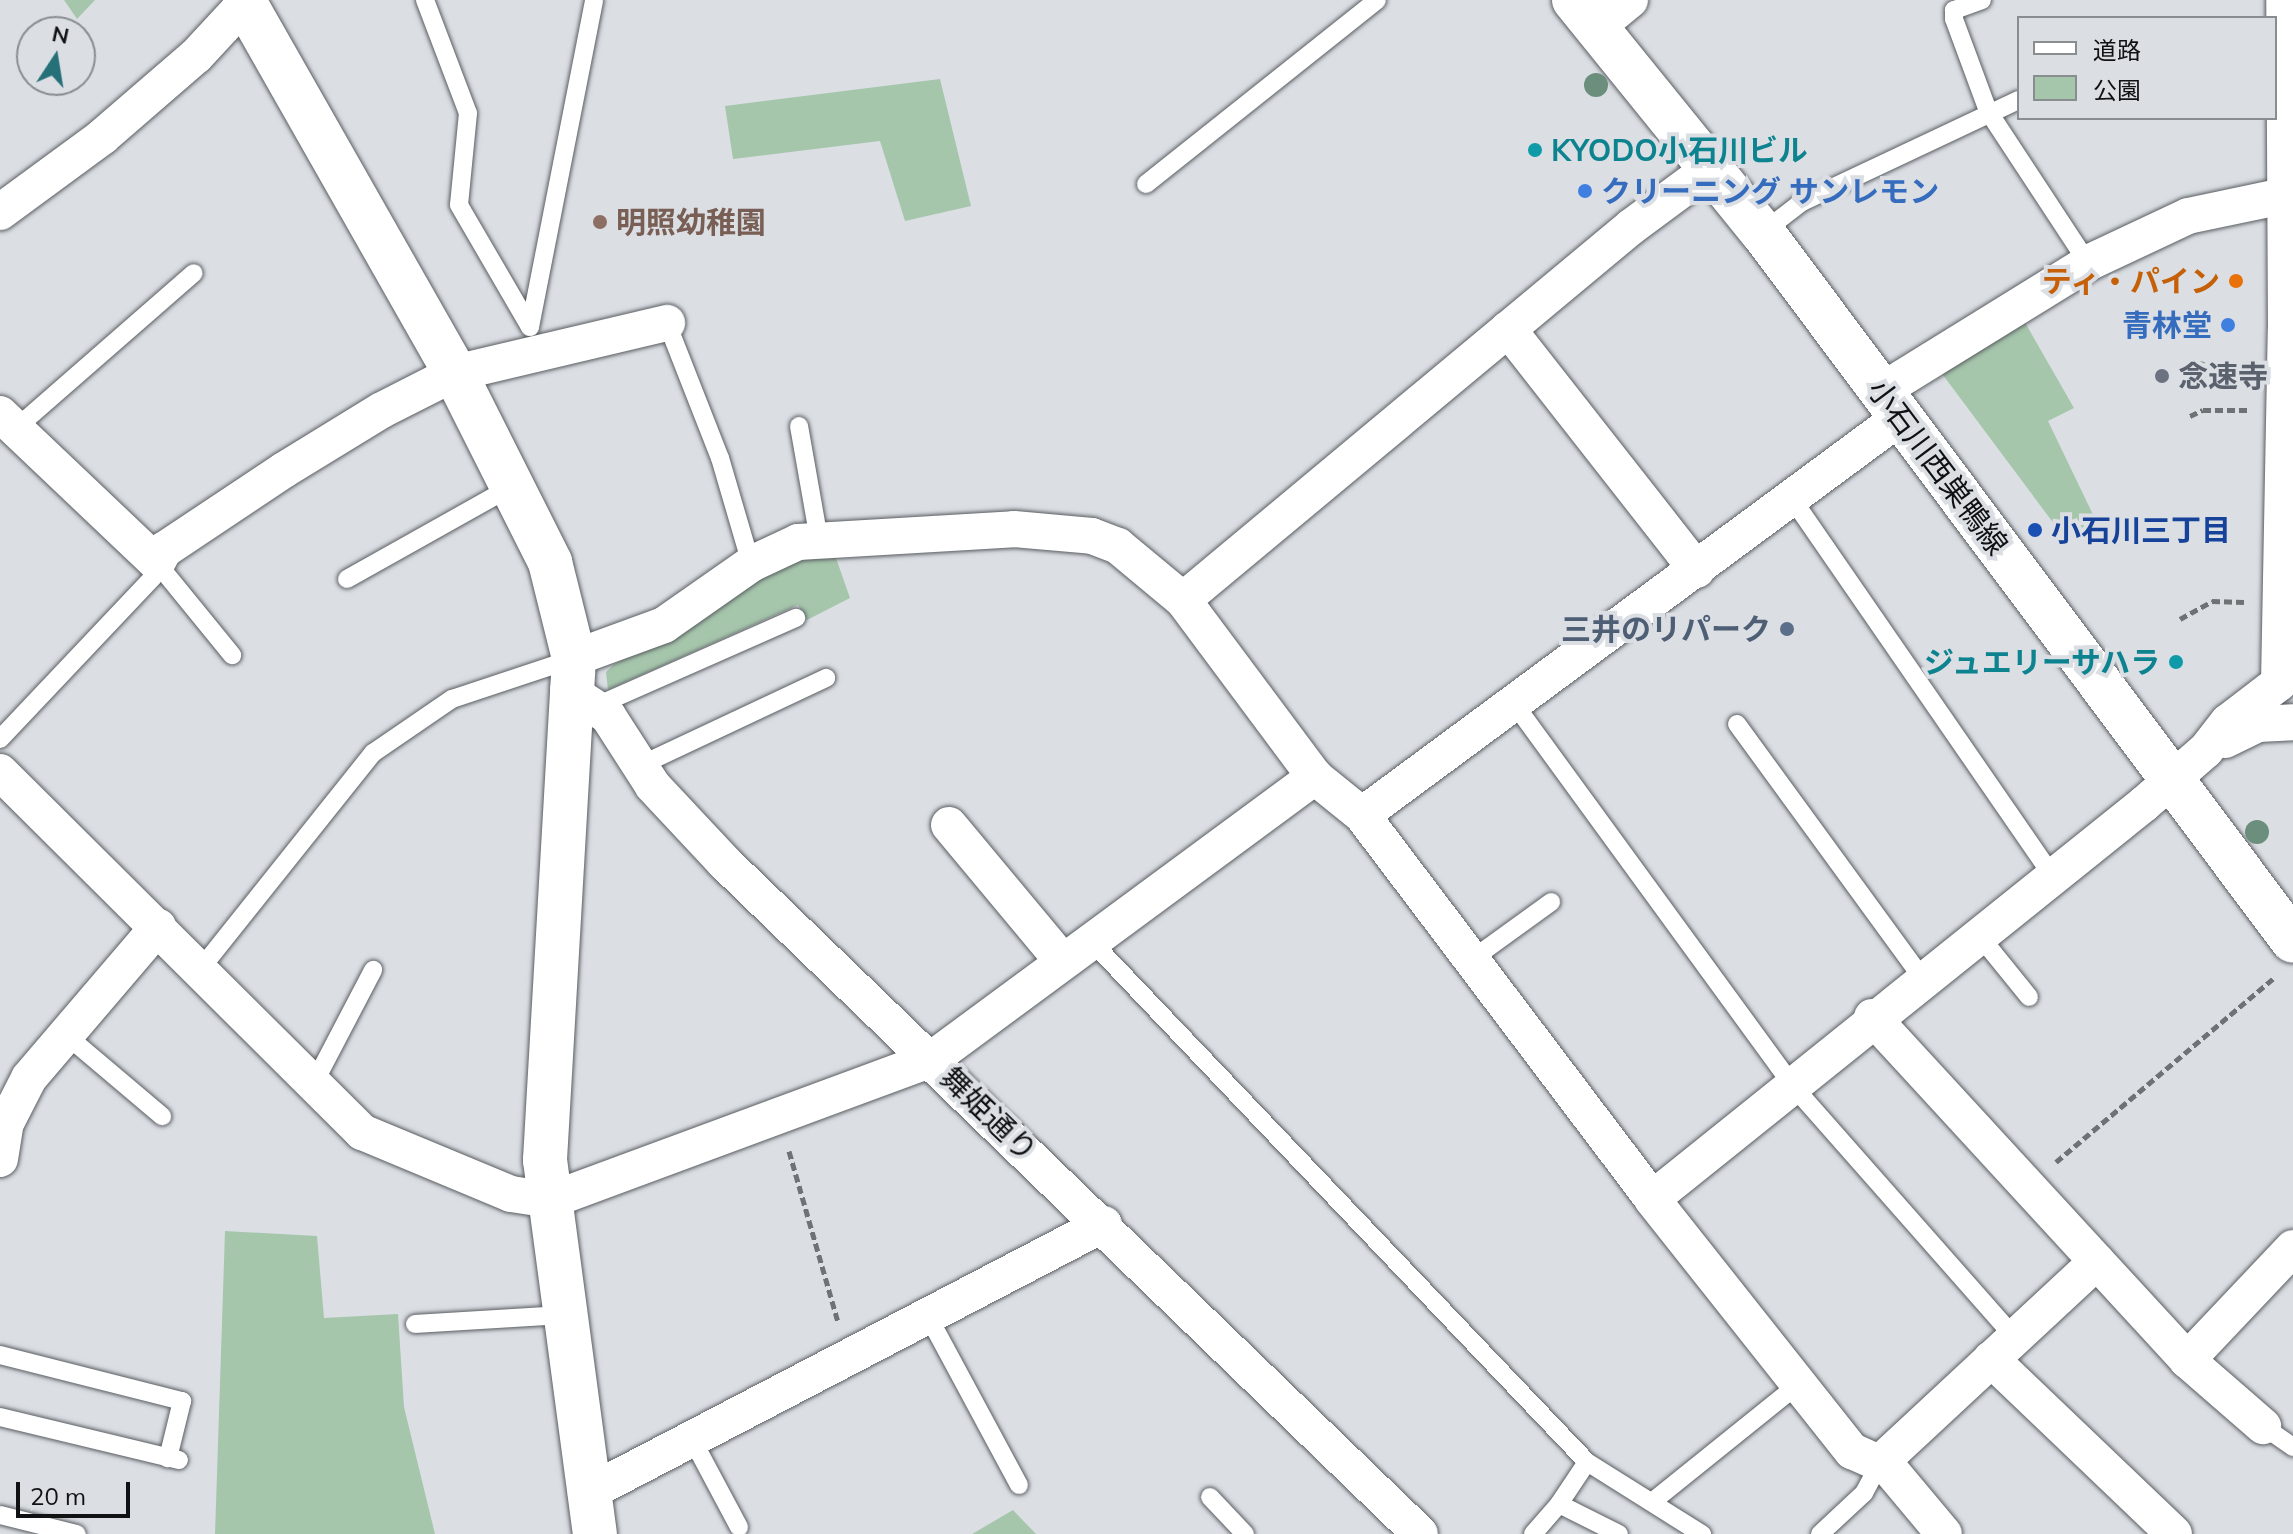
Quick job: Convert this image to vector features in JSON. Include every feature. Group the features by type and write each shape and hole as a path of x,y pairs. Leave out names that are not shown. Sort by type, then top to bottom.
{"street":[{"path":"1585,14 1630,0"},
{"path":"0,212 114,127 196,56 245,2 455,373 550,562 578,685 545,1160 562,1315 590,1514 692,1439 1104,1224"},
{"path":"1652,1199 1872,1017 2170,780 2206,750 2228,722 2279,683 2288,471 2287,5"},
{"name":"小石川西巣鴨線","path":"1585,14 1712,167 1891,404 2170,780 2287,956"},
{"path":"1183,600 1508,329 1712,167"},
{"path":"1362,815 1697,570 1791,497 1891,404 2088,263 2188,216 2287,181"},
{"path":"8,422 157,563 164,550 284,470 382,410 455,373 537,340 667,323"},
{"path":"1508,329 1697,570"},
{"path":"578,685 779,547 819,540 976,529 1092,536 1118,546 1183,600 1315,777 1362,815 1652,1199 1852,1451 1880,1463 1944,1534"},
{"name":"舞姫通り","path":"578,685 608,716 639,766 724,862 1104,1224 1420,1534"},
{"path":"2206,750 2258,724 2293,722"},
{"path":"0,772 202,967 313,1085 362,1132 511,1194 551,1200 932,1059 1315,777"},
{"path":"949,825 1077,952"},
{"path":"0,1159 6,1123 29,1078 158,927"},
{"path":"1872,1017 2187,1360 2263,1426"},
{"path":"2187,1360 2293,1248"},
{"path":"1880,1463 2097,1261"},
{"path":"2003,1348 2174,1534"}],"lane":[{"path":"425,0 468,113 459,205 537,340"},
{"path":"537,340 594,0"},
{"path":"1146,184 1377,0"},
{"path":"1982,0 1954,10 1954,19 1988,111 2088,263"},
{"path":"1763,233 1802,202 1988,111 2017,101"},
{"path":"8,422 194,273"},
{"path":"667,323 720,458 751,564"},
{"path":"799,426 819,540"},
{"path":"347,579 511,487"},
{"path":"1791,497 2052,875"},
{"path":"157,563 232,655"},
{"path":"0,739 153,577 157,563"},
{"path":"202,967 373,753 452,699 578,685 796,618"},
{"path":"639,766 826,678"},
{"path":"1513,702 1792,1085 2003,1348"},
{"path":"1737,724 1922,978"},
{"path":"1471,960 1551,902"},
{"path":"1978,934 2029,997"},
{"path":"1077,952 1587,1462 1702,1534"},
{"path":"313,1085 373,970"},
{"path":"66,1035 162,1116"},
{"path":"415,1324 562,1315"},
{"path":"928,1316 1019,1485"},
{"path":"0,1355 182,1401 173,1459 0,1417"},
{"path":"1652,1502 1799,1384"},
{"path":"2263,1426 2293,1447"},
{"path":"692,1439 739,1527"},
{"path":"1533,1534 1559,1504 1587,1462"},
{"path":"1820,1534 1864,1493 1880,1463"},
{"path":"1210,1497 1245,1534"},
{"path":"1559,1504 1619,1534"},
{"path":"0,1515 77,1534"}],"path":[{"path":"2190,416 2203,410"},
{"path":"2180,619 2212,601 2281,603"},
{"path":"2028,1186 2287,956"},
{"path":"778,1116 848,1357"}],"green space":[{"path":"64,0 95,0 80,16 75,16"},
{"path":"940,79 971,206 905,221 880,141 733,159 725,106"},
{"path":"2023,319 2074,408 2048,421 2098,525 2066,540 1937,367"},
{"path":"836,558 850,598 807,620 798,605 608,690 606,672 613,665 759,579 803,559"},
{"path":"225,1231 317,1236 324,1318 398,1314 404,1407 435,1534 215,1534"},
{"path":"1013,1510 1036,1534 972,1534"}],"place":[{"name":"KYODO小石川ビル","path":"1535,150"},
{"name":"クリーニング サンレモン","path":"1585,191"},
{"name":"明照幼稚園","path":"600,222"},
{"name":"ティ・パイン","path":"2236,281"},
{"name":"青林堂","path":"2228,325"},
{"name":"念速寺","path":"2162,376"},
{"name":"小石川三丁目","path":"2035,530"},
{"name":"三井のリパーク","path":"1787,629"},
{"name":"ジュエリーサハラ","path":"2176,662"}]}
